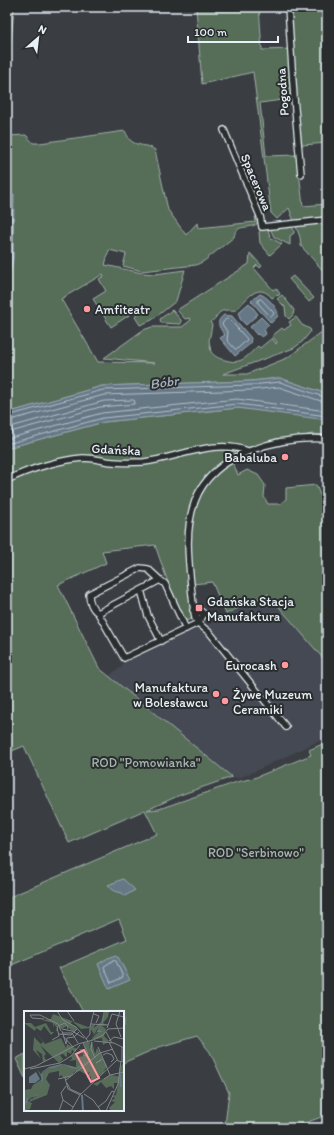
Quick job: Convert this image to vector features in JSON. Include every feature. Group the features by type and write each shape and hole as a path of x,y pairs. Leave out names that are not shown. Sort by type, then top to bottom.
{"street":[{"name":"Pogodna","path":"288,7 300,174"},
{"name":"Spacerowa","path":"224,130 260,216 262,227 327,220"},
{"name":"Gdańska","path":"197,621 193,610 187,549 195,502 200,492 215,473 224,465 248,451 291,440 327,439"},
{"name":"Gdańska","path":"7,480 38,468 83,458 114,462 145,462 221,446 238,447 248,451"},
{"path":"186,629 165,584 148,569 140,568 89,594 89,599 92,605 124,658 186,629 202,619 204,614 202,612 196,613 193,610"},
{"path":"98,613 160,580"},
{"path":"141,590 148,616 161,641"},
{"path":"197,621 210,633 286,727"}],"shaded area":[{"path":"268,594 327,663 327,737 249,774 238,778 232,777 108,676 122,667 124,660 198,623 204,628 226,614"}],"green space":[{"path":"7,7 14,7 7,88"},
{"path":"196,7 259,7 262,50 293,49 292,7 327,7 327,143 302,145 296,98 260,103 266,156 297,155 303,206 327,204 327,275 301,246 300,237 289,208 277,219 271,213 253,72 202,84"},
{"path":"125,131 129,139 133,142 155,150 168,210 186,235 197,223 198,228 256,222 255,217 257,217 259,222 256,225 241,228 235,232 234,237 204,261 196,265 142,271 123,266 126,254 109,250 105,265 142,273 155,274 185,270 176,301 152,320 140,325 135,317 137,315 134,312 111,327 93,299 106,291 99,279 104,276 103,274 61,299 98,362 155,363 104,358 143,330 152,327 182,327 191,320 190,318 185,319 177,310 249,264 250,253 262,266 260,268 257,265 254,268 273,290 276,288 280,294 272,298 267,293 257,291 236,310 225,310 220,312 214,320 210,322 212,325 209,341 211,352 221,359 240,361 247,357 258,346 260,348 272,338 276,344 277,342 272,336 282,328 284,330 291,325 289,322 296,317 302,325 311,331 302,342 294,348 223,374 247,374 287,358 327,328 327,394 280,378 251,381 102,386 7,413 7,136 26,135 33,143 40,143"},
{"path":"290,225 294,230 294,233 290,236 290,245 274,237 270,228"},
{"path":"267,228 271,238 282,244 270,255 260,243 259,232"},
{"path":"293,276 314,298 309,302 289,279"},
{"path":"282,295 294,310 293,315 289,319 286,316 285,307 277,299"},
{"path":"172,310 181,320 181,324 161,323 160,319"},
{"path":"238,408 327,419 327,435 312,434 255,448 232,460 238,475 247,470 258,475 265,485 264,497 268,504 280,504 286,499 286,488 316,485 320,495 327,495 327,663 268,594 226,614 212,582 193,584 195,618 185,621 171,591 155,545 102,551 106,563 58,585 99,668 232,777 180,795 147,810 159,809 237,782 254,778 311,755 309,750 327,742 327,1115 291,1128 227,1128 225,1125 229,1093 210,1052 197,1036 159,1047 124,1063 124,1011 82,1011 59,968 127,939 119,919 7,967 7,898 157,834 145,810 69,843 24,746 7,753 7,448 104,422"},
{"path":"24,1055 24,1076 16,1059"}],"water":[{"path":"14,194 13,258 7,288 7,198"},
{"path":"260,294 269,300 277,310 278,316 271,323 251,301"},
{"path":"249,303 258,314 246,325 240,319 239,314 241,310"},
{"path":"224,315 232,316 251,338 250,344 235,356 220,338 225,335 219,325 221,317"},
{"path":"261,317 269,325 264,329 266,334 262,337 258,334 257,335 250,327"},
{"path":"280,378 327,394 327,420 238,408 104,422 7,448 7,413 102,386 251,381"},
{"path":"123,879 135,890 125,896 122,893 114,891 108,885"},
{"path":"117,955 130,980 109,989 98,964"}],"place":[{"name":"Amfiteatr","path":"87,309"},
{"name":"Babaluba","path":"285,457"},
{"name":"Gdańska Stacja Manufaktura","path":"199,608"},
{"name":"Eurocash","path":"285,665"},
{"name":"Manufaktura w Bolesławcu","path":"216,694"},
{"name":"Żywe Muzeum Ceramiki","path":"225,701"}],"water label":[{"name":"Bóbr","path":"164,382"}],"park label":[{"name":"ROD \"Pomowianka\"","path":"146,762"},
{"name":"ROD \"Serbinowo\"","path":"256,852"}]}
